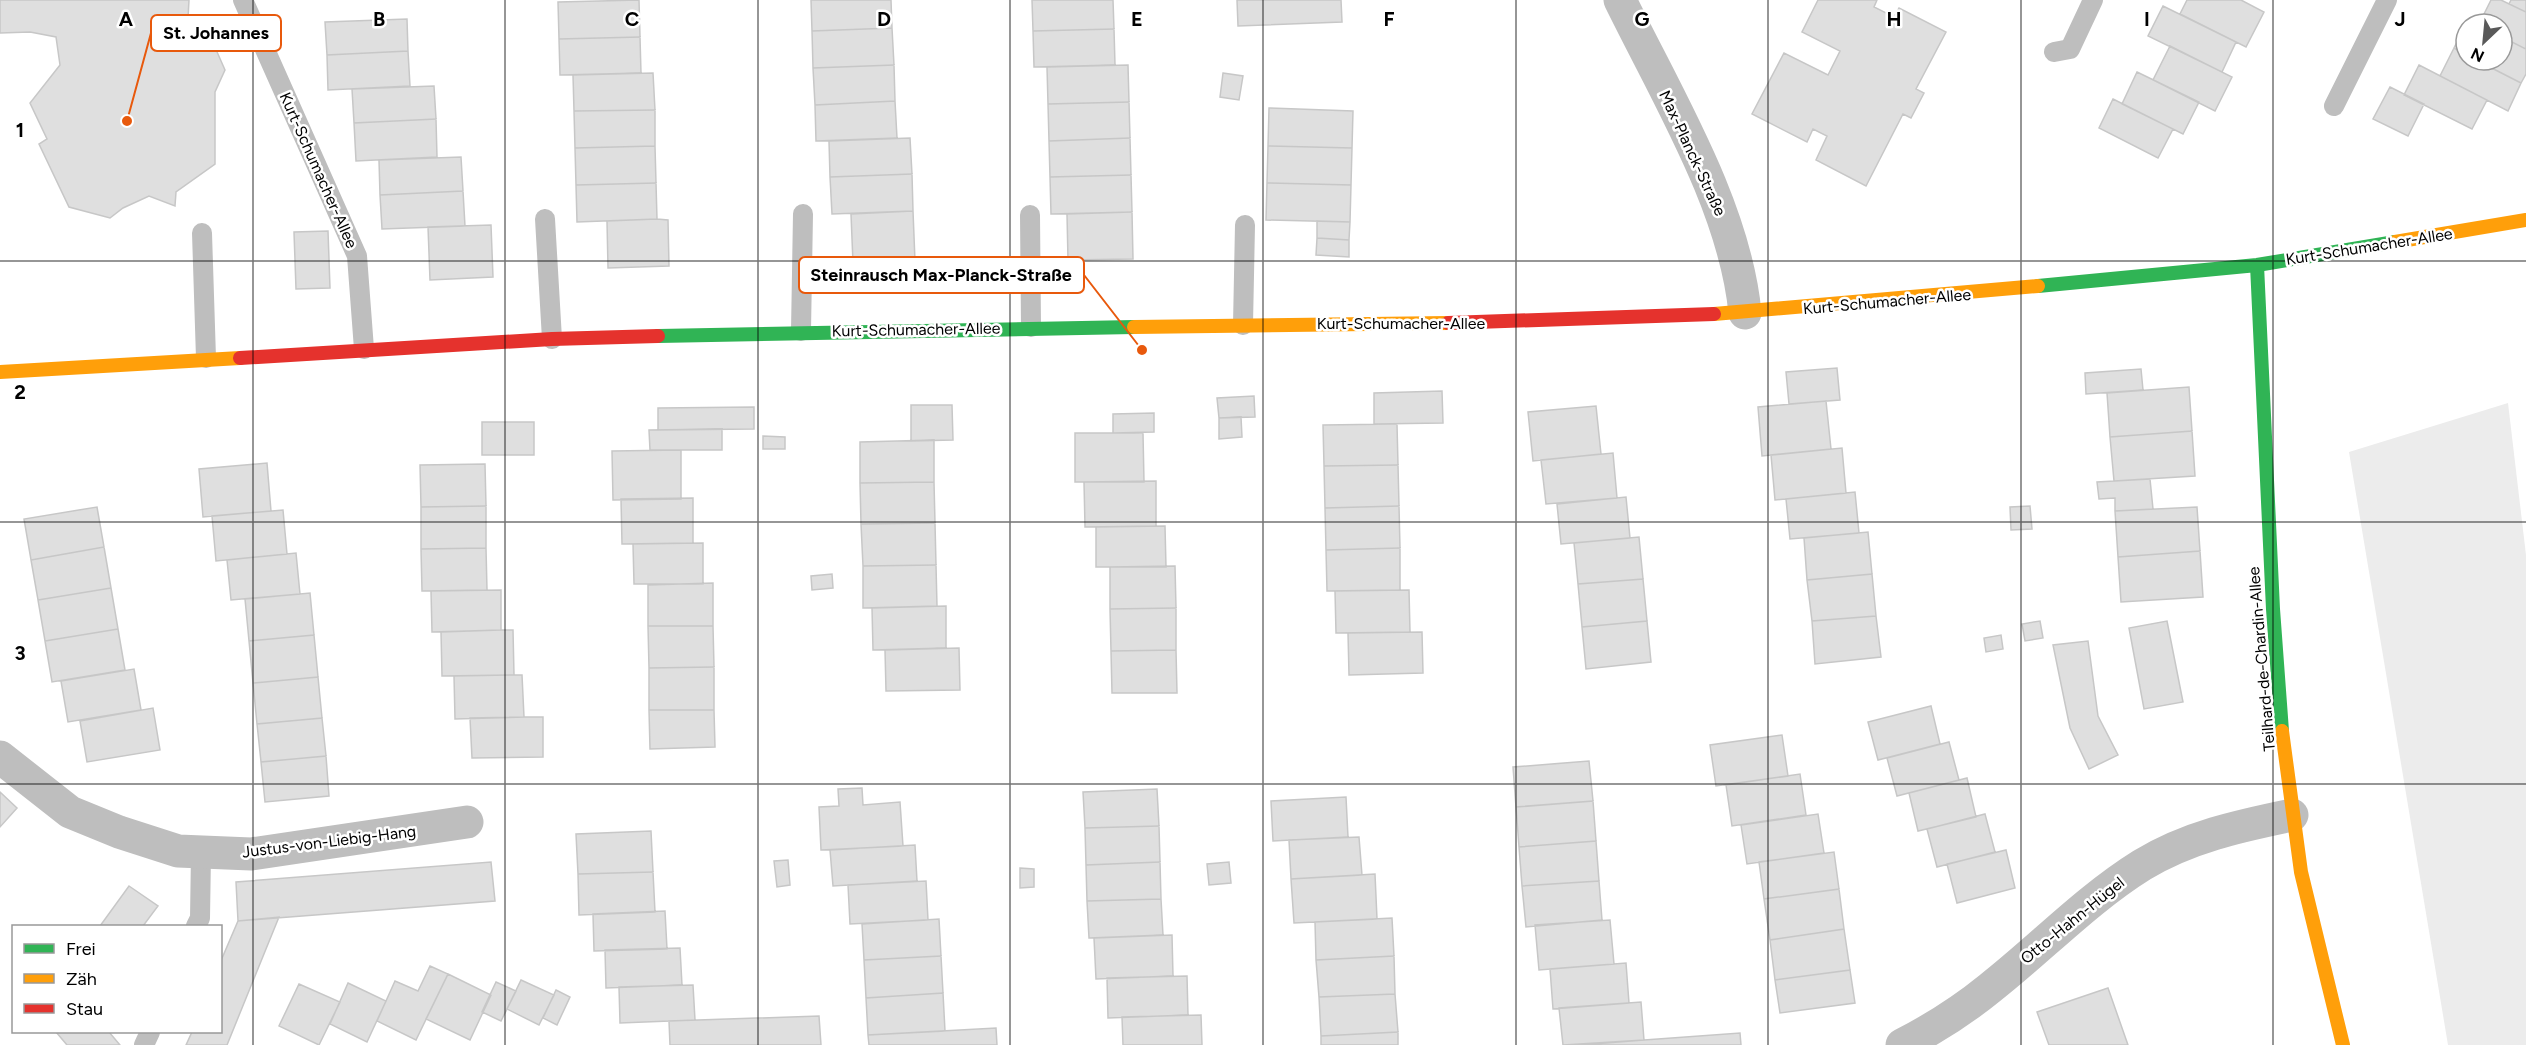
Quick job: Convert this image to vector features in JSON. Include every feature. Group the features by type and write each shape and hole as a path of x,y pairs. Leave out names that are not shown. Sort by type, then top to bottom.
{"street":[{"name":"Max-Planck-Straße","path":"1620,0 1726,223 1741,279 1744,313"},
{"name":"Kurt-Schumacher-Allee","path":"0,372 552,339 1032,327 1535,322 1744,313 2257,265 2526,220"},
{"name":"Teilhard-de-Chardin-Allee","path":"2257,265 2269,545 2292,815 2322,970 2343,1045"},
{"name":"Justus-von-Liebig-Hang","path":"0,757 70,812 119,832 178,851 251,854 466,822"},
{"name":"Otto-Hahn-Hügel","path":"1902,1045 1936,1027 1989,989 2100,894 2143,864 2194,839 2235,827 2292,815"}],"lane":[{"name":"Kurt-Schumacher-Allee","path":"243,0 357,256 363,349"},
{"path":"2055,52 2070,49 2093,0"},
{"path":"2334,106 2387,0"},
{"path":"801,331 803,214"},
{"path":"1030,215 1032,327"},
{"path":"545,219 552,339"},
{"path":"1243,325 1245,225"},
{"path":"202,233 206,358"},
{"path":"197,925 200,918 201,852"}],"shaded area":[{"path":"2508,403 2526,555 2526,1045 2448,1045 2349,452"}],"building":[{"path":"0,0 189,0 187,37 214,45 225,70 215,92 215,164 176,192 175,206 149,196 123,208 110,218 69,207 39,144 47,139 30,103 60,65 56,37 30,32 0,33"},
{"path":"639,0 640,37 559,39 558,2"},
{"path":"811,0 891,0 892,28 812,31"},
{"path":"1032,0 1113,0 1114,29 1033,31"},
{"path":"1237,0 1341,0 1342,22 1238,26"},
{"path":"1818,0 1877,0 1874,7 1894,17 1899,8 1946,32 1916,89 1924,93 1911,118 1903,114 1866,186 1816,160 1827,136 1813,129 1807,142 1752,114 1784,53 1828,75 1840,51 1802,32"},
{"path":"2187,0 2241,0 2264,12 2246,47 2180,14"},
{"path":"2491,0 2501,0 2526,12 2526,49 2514,43 2514,12 2485,12"},
{"path":"2511,0 2526,0 2526,12 2509,4"},
{"path":"2163,6 2236,42 2222,72 2148,36"},
{"path":"407,19 408,51 327,55 325,22"},
{"path":"892,28 894,65 813,68 812,31"},
{"path":"1114,29 1115,65 1034,67 1033,31"},
{"path":"640,37 641,73 560,75 559,39"},
{"path":"2514,43 2526,49 2526,74 2521,83 2499,72 2514,72"},
{"path":"2170,46 2232,77 2215,111 2153,80"},
{"path":"2454,48 2454,72 2499,72 2521,83 2508,111 2440,76"},
{"path":"408,51 410,86 328,90 327,55"},
{"path":"894,65 895,101 815,105 813,68"},
{"path":"1128,65 1129,102 1048,104 1047,67"},
{"path":"2419,65 2487,100 2472,129 2404,95"},
{"path":"2137,72 2199,102 2183,134 2122,104"},
{"path":"653,73 655,110 574,111 573,75"},
{"path":"1223,73 1243,76 1239,100 1220,97"},
{"path":"434,86 436,119 354,123 352,89"},
{"path":"2390,87 2424,104 2408,136 2373,119"},
{"path":"2113,99 2173,129 2158,158 2099,128"},
{"path":"895,101 897,138 816,141 815,105"},
{"path":"1129,102 1130,138 1049,141 1048,104"},
{"path":"1269,108 1353,111 1352,148 1268,146"},
{"path":"655,110 655,146 575,148 574,111"},
{"path":"436,119 437,157 356,161 354,123"},
{"path":"910,138 912,174 830,177 829,141"},
{"path":"1130,138 1131,175 1050,177 1049,141"},
{"path":"655,146 656,183 576,185 575,148"},
{"path":"1268,146 1352,148 1351,185 1267,183"},
{"path":"461,157 463,191 380,195 379,160"},
{"path":"912,174 913,211 832,214 830,177"},
{"path":"1131,175 1132,212 1051,214 1050,177"},
{"path":"656,183 657,219 577,222 576,185"},
{"path":"1267,183 1351,185 1350,222 1266,220"},
{"path":"463,191 465,226 382,229 380,195"},
{"path":"913,211 915,261 853,263 851,214"},
{"path":"1132,212 1133,259 1068,260 1067,214"},
{"path":"668,220 669,266 608,268 607,221"},
{"path":"1317,221 1350,222 1349,240 1317,238"},
{"path":"491,225 493,277 430,280 428,227"},
{"path":"328,231 330,288 296,289 294,232"},
{"path":"1317,238 1349,240 1349,257 1316,255"},
{"path":"1837,368 1840,400 1789,404 1786,372"},
{"path":"2141,369 2143,390 2086,394 2085,373"},
{"path":"2189,387 2192,431 2110,437 2107,393"},
{"path":"1442,391 1443,423 1374,424 1374,393"},
{"path":"1254,396 1255,417 1219,418 1217,398"},
{"path":"1826,401 1831,449 1762,456 1758,407"},
{"path":"911,405 952,405 953,440 911,441"},
{"path":"1596,406 1601,454 1533,461 1528,412"},
{"path":"754,407 754,429 658,430 658,408"},
{"path":"1154,413 1154,432 1113,433 1113,414"},
{"path":"1241,417 1242,437 1219,439 1219,418"},
{"path":"482,422 534,422 534,455 482,455"},
{"path":"1397,424 1398,465 1324,466 1323,425"},
{"path":"722,429 722,450 650,450 649,430"},
{"path":"2192,431 2195,476 2114,481 2110,437"},
{"path":"1075,433 1143,433 1144,482 1075,482"},
{"path":"763,436 785,437 785,449 763,449"},
{"path":"934,440 934,482 860,483 860,442"},
{"path":"1842,448 1846,493 1775,500 1771,455"},
{"path":"681,450 681,499 613,500 612,451"},
{"path":"1613,453 1617,498 1546,504 1541,460"},
{"path":"267,463 271,511 203,517 199,469"},
{"path":"485,464 486,506 421,507 420,465"},
{"path":"1398,465 1399,506 1325,508 1324,466"},
{"path":"2150,479 2153,509 2115,511 2115,498 2099,499 2097,482"},
{"path":"1156,481 1156,526 1085,527 1084,482"},
{"path":"934,482 935,523 861,524 860,483"},
{"path":"1855,492 1859,533 1790,539 1786,499"},
{"path":"1626,497 1630,538 1561,544 1557,504"},
{"path":"693,498 693,543 622,544 621,499"},
{"path":"486,506 486,548 421,549 421,507"},
{"path":"1399,506 1400,548 1326,550 1325,508"},
{"path":"2030,506 2032,529 2011,530 2010,507"},
{"path":"97,507 104,547 31,560 24,519"},
{"path":"2197,507 2200,551 2118,557 2115,511"},
{"path":"283,510 287,554 216,561 212,516"},
{"path":"935,523 936,565 863,566 861,524"},
{"path":"1165,526 1166,567 1096,567 1096,527"},
{"path":"1868,532 1872,574 1807,580 1804,538"},
{"path":"1639,537 1643,579 1578,584 1574,543"},
{"path":"703,543 703,584 634,584 633,544"},
{"path":"104,547 111,588 38,600 31,560"},
{"path":"486,548 487,590 422,591 421,549"},
{"path":"1400,548 1400,590 1327,591 1326,550"},
{"path":"2200,551 2203,597 2121,602 2118,557"},
{"path":"296,553 300,594 231,600 227,560"},
{"path":"936,565 937,606 863,608 863,566"},
{"path":"1175,566 1176,608 1110,609 1110,567"},
{"path":"832,574 833,588 812,590 811,576"},
{"path":"1872,574 1876,616 1812,621 1807,580"},
{"path":"1643,579 1647,621 1582,627 1578,584"},
{"path":"713,583 713,626 648,626 648,585"},
{"path":"111,588 118,629 45,641 38,600"},
{"path":"501,590 501,630 432,632 431,591"},
{"path":"1409,590 1410,632 1336,633 1335,591"},
{"path":"310,593 314,635 249,641 245,599"},
{"path":"946,606 946,648 873,650 872,608"},
{"path":"1176,608 1176,650 1111,651 1110,609"},
{"path":"1876,616 1881,657 1815,664 1812,621"},
{"path":"1647,621 1651,662 1586,669 1582,627"},
{"path":"2040,621 2043,638 2025,641 2022,624"},
{"path":"2167,621 2183,702 2144,709 2129,628"},
{"path":"648,626 713,626 714,667 649,668"},
{"path":"118,629 125,670 52,682 45,641"},
{"path":"513,630 514,675 442,676 441,632"},
{"path":"1422,632 1423,673 1349,675 1348,633"},
{"path":"314,635 318,677 253,683 249,641"},
{"path":"2001,635 2003,649 1986,652 1984,638"},
{"path":"2088,641 2098,716 2118,755 2089,769 2070,728 2053,645"},
{"path":"959,648 960,690 886,691 885,650"},
{"path":"1176,650 1177,693 1112,693 1111,651"},
{"path":"714,667 714,710 649,710 649,668"},
{"path":"134,669 141,710 68,722 61,681"},
{"path":"522,675 524,717 455,719 454,676"},
{"path":"318,677 322,718 257,724 253,683"},
{"path":"1931,706 1940,744 1878,760 1868,722"},
{"path":"153,708 160,750 87,762 80,721"},
{"path":"649,710 714,710 715,747 650,749"},
{"path":"543,717 543,757 472,758 470,718"},
{"path":"322,718 326,756 261,762 257,724"},
{"path":"1782,735 1788,776 1716,786 1710,745"},
{"path":"1949,742 1959,780 1897,796 1887,758"},
{"path":"326,756 329,796 265,802 261,762"},
{"path":"1589,761 1593,801 1516,807 1513,767"},
{"path":"1800,774 1806,815 1732,826 1726,785"},
{"path":"1967,778 1976,817 1918,831 1909,793"},
{"path":"862,788 863,805 900,802 903,846 821,850 819,807 839,806 838,789"},
{"path":"1157,789 1159,826 1085,828 1083,792"},
{"path":"0,792 17,808 0,827"},
{"path":"1346,797 1348,837 1273,841 1271,801"},
{"path":"1593,801 1596,841 1519,847 1516,807"},
{"path":"1818,814 1824,853 1747,864 1741,825"},
{"path":"1985,814 1995,852 1937,867 1927,829"},
{"path":"1159,826 1160,862 1086,865 1085,828"},
{"path":"651,831 653,872 578,874 576,834"},
{"path":"1359,837 1362,875 1291,879 1289,840"},
{"path":"1596,841 1599,881 1522,886 1519,847"},
{"path":"915,845 917,881 833,886 830,850"},
{"path":"2006,850 2015,888 1957,903 1947,864"},
{"path":"1834,852 1839,889 1764,899 1759,862"},
{"path":"788,860 790,885 777,887 774,861"},
{"path":"491,862 495,901 238,921 236,882"},
{"path":"1160,862 1161,899 1087,901 1086,865"},
{"path":"1229,862 1231,883 1209,885 1207,864"},
{"path":"1020,868 1034,869 1034,887 1020,888"},
{"path":"653,872 655,912 579,915 578,874"},
{"path":"1375,874 1377,919 1294,923 1291,879"},
{"path":"926,881 928,920 850,924 848,885"},
{"path":"1599,881 1602,920 1526,927 1522,886"},
{"path":"129,886 158,906 144,925 101,925"},
{"path":"1839,889 1844,929 1770,940 1764,899"},
{"path":"1161,899 1163,935 1089,938 1087,901"},
{"path":"665,911 667,949 594,951 593,914"},
{"path":"279,917 227,1045 186,1045 192,1033 222,1033 222,958 238,921"},
{"path":"1392,918 1394,956 1316,960 1315,922"},
{"path":"939,919 941,956 864,960 862,924"},
{"path":"1610,920 1614,964 1539,970 1535,925"},
{"path":"1844,929 1850,970 1775,980 1770,940"},
{"path":"1172,935 1173,976 1096,979 1094,938"},
{"path":"680,948 682,985 606,988 605,950"},
{"path":"941,956 943,993 866,998 864,960"},
{"path":"1394,956 1395,994 1319,997 1316,960"},
{"path":"1626,963 1629,1003 1553,1009 1550,969"},
{"path":"430,966 448,974 416,1040 377,1021 395,981 418,991"},
{"path":"1850,970 1855,1003 1780,1013 1775,980"},
{"path":"448,974 491,995 470,1040 426,1019"},
{"path":"1187,976 1188,1015 1108,1018 1107,978"},
{"path":"521,980 554,995 539,1025 507,1009"},
{"path":"496,982 516,991 501,1021 482,1012"},
{"path":"348,983 386,1001 367,1042 330,1024"},
{"path":"299,984 340,1002 319,1045 279,1026"},
{"path":"693,985 695,1020 620,1023 619,987"},
{"path":"2108,988 2128,1045 2049,1045 2037,1012"},
{"path":"556,990 570,997 557,1025 543,1018"},
{"path":"943,993 945,1031 868,1035 866,998"},
{"path":"1395,994 1398,1032 1321,1036 1319,997"},
{"path":"1641,1002 1644,1040 1563,1045 1559,1008"},
{"path":"1201,1015 1202,1045 1123,1045 1122,1017"},
{"path":"819,1016 821,1045 670,1045 669,1021"},
{"path":"996,1028 997,1045 869,1045 868,1035"},
{"path":"1398,1032 1398,1045 1321,1045 1321,1036"},
{"path":"57,1033 110,1033 120,1045 67,1045"},
{"path":"1740,1033 1741,1045 1581,1045 1644,1040"}],"traffic: fast":[{"path":"2038,286 2257,265 2395,242"},
{"path":"2257,265 2273,609 2282,731"},
{"path":"658,336 1134,327"}],"traffic: slow":[{"path":"2395,242 2526,220"},
{"path":"1714,314 2038,286"},
{"path":"1134,327 1448,323"},
{"path":"0,372 240,358"},
{"path":"2282,731 2301,872 2343,1045"}],"traffic: jam":[{"path":"1448,323 1714,314"},
{"path":"240,358 552,339 658,336"}],"place":[{"name":"St. Johannes","path":"127,121"},
{"name":"Steinrausch Max-Planck-Straße","path":"1142,350"}]}
